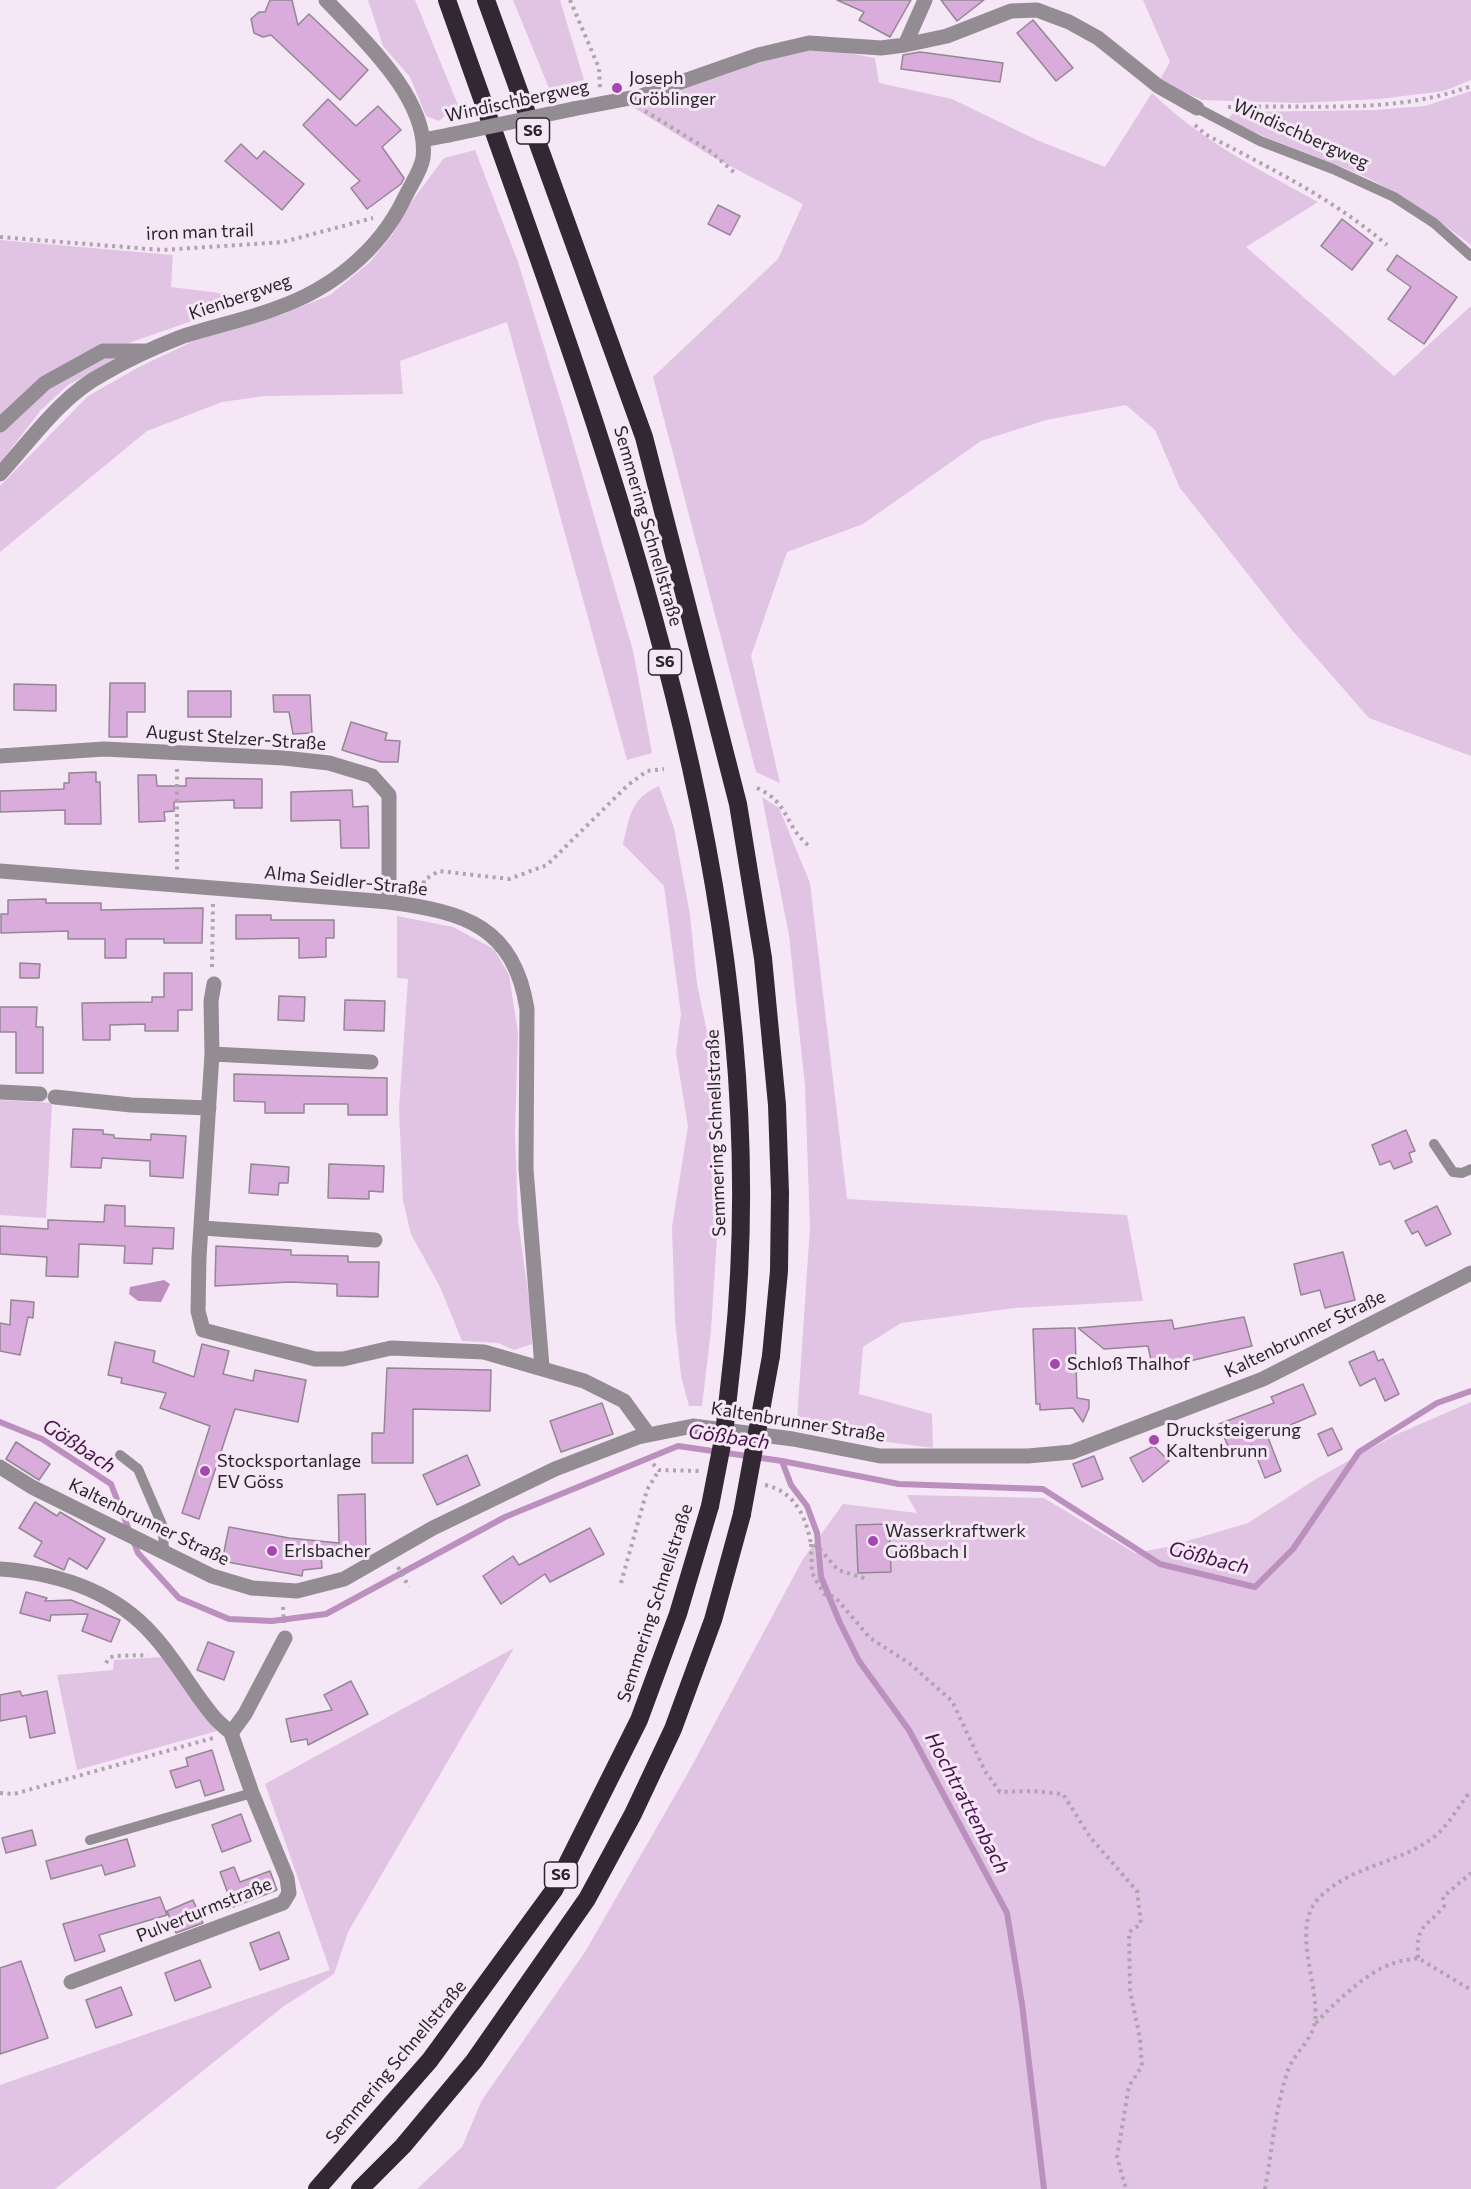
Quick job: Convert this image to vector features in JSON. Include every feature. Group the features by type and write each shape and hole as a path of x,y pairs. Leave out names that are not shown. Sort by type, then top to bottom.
{"highway":[{"name":"Semmering Schnellstraße","path":"317,2189 430,2060 554,1890 639,1720 678,1614 710,1506 723,1434 741,1273 743,1188 740,1109 726,964 698,797 676,701 603,445 447,0"},
{"name":"Semmering Schnellstraße","path":"360,2189 404,2146 474,2061 587,1899 633,1814 673,1729 713,1620 742,1514 771,1356 779,1260 777,1105 763,958 738,804 644,437 486,0"}],"street":[{"path":"326,0 385,62 412,108 423,140"},
{"path":"905,45 925,0"},
{"name":"Windischbergweg","path":"423,140 641,96 758,55 809,43 881,48 905,45 947,36 1011,11 1037,10 1069,22 1098,38 1193,114"},
{"name":"Kienbergweg","path":"0,474 80,388 180,338 278,308 346,272 366,254 398,212 423,159 423,140"},
{"name":"Kienbergweg","path":"0,425 45,383 103,351 151,351"},
{"name":"August Stelzer-Straße","path":"0,756 104,749 284,758 329,763 372,776 389,795 389,902"},
{"name":"Alma Seidler-Straße","path":"0,871 389,902 420,906 467,920 490,933 511,956 523,983 528,1035 524,1104 526,1169 542,1367"},
{"path":"213,979 212,1054 198,1311 203,1330 315,1359 343,1359 391,1348 484,1352 584,1381 624,1401 648,1434"},
{"path":"212,1054 371,1062"},
{"path":"0,1092 130,1105 209,1108"},
{"path":"202,1228 375,1240"},
{"name":"Kaltenbrunner Straße","path":"0,1467 32,1487 157,1550 234,1584 282,1600 344,1579 433,1528 516,1487 598,1451 648,1434 693,1426 794,1439 880,1456 1028,1456 1072,1452 1263,1379 1330,1347 1471,1273"},
{"name":"Pulverturmstraße","path":"0,1569 33,1571 66,1580 101,1594 153,1635 216,1720 231,1733 252,1793 287,1878 288,1893 283,1903 71,1982"},
{"path":"231,1733 245,1714 285,1638"}],"lane":[{"name":"Windischbergweg","path":"1193,114 1333,169 1394,197 1434,223 1471,256"},
{"path":"1434,1144 1453,1172 1462,1173 1471,1169"},
{"path":"120,1455 138,1469 163,1527 157,1550"},
{"path":"90,1840 252,1793"}],"path":[{"path":"570,0 599,68 598,104"},
{"path":"1241,106 1299,108 1397,104 1443,96 1471,86"},
{"path":"627,99 710,151 736,174"},
{"path":"1193,114 1205,134 1337,207 1387,245"},
{"name":"iron man trail","path":"0,237 162,250 283,242 398,212"},
{"path":"177,754 178,884"},
{"path":"420,906 424,880 439,870 509,879 547,865 628,785 647,771 664,769"},
{"path":"757,788 773,795 785,810 797,836 808,845"},
{"path":"213,887 213,979"},
{"path":"653,1464 659,1470 700,1471"},
{"path":"621,1583 647,1490 659,1470"},
{"path":"754,1483 775,1487 790,1497 802,1512 811,1544 812,1573 824,1594 835,1597 870,1638 909,1663 952,1701 985,1771 1000,1792 1032,1791 1063,1794 1090,1837 1137,1891 1141,1924 1129,1932 1130,1990 1140,2039 1142,2066 1129,2086 1118,2157 1126,2189"},
{"path":"811,1544 818,1547 838,1570 867,1579"},
{"path":"399,1569 410,1587"},
{"path":"106,1663 114,1656 167,1653"},
{"path":"0,1793 14,1794 231,1733"},
{"path":"1315,2024 1315,1997 1306,1948 1308,1920 1317,1899 1348,1875 1407,1853 1434,1837 1448,1823 1471,1791"},
{"path":"1418,1958 1417,1940 1421,1927 1434,1918 1444,1906 1443,1897 1471,1873"},
{"path":"1265,2189 1288,2070 1315,2024 1364,1980 1393,1963 1418,1958 1471,1990"}],"shaded area":[{"path":"368,0 415,0 458,105 439,121 426,116 410,77 383,46"},
{"path":"513,0 560,0 584,80 549,88"},
{"path":"1143,0 1471,0 1471,80 1444,91 1379,99 1299,103 1202,100 1159,81 1170,62"},
{"path":"801,51 838,51 875,58 879,83 952,99 1039,141 1105,167 1152,93 1210,140 1318,202 1246,247 1394,376 1471,306 1471,756 1369,718 1291,629 1180,488 1155,430 1126,405 1046,420 981,441 863,524 787,552 751,656 780,783 756,772 653,377 778,259 803,204 711,156 633,107 748,66"},
{"path":"1471,91 1471,245 1417,206 1374,181 1260,135 1228,119 1232,114 1239,112 1374,110 1425,106"},
{"path":"475,150 518,262 566,418 633,651 652,753 627,760 507,322 400,361 403,394 265,396 222,402 147,431 0,552 0,486 88,396 139,367 198,339 281,315 330,295 370,262 393,234 406,209 444,158"},
{"path":"0,240 173,255 171,287 235,295 215,313 120,346 112,362 68,385 41,410 0,463"},
{"path":"659,786 674,828 690,915 697,984 716,1075 719,1206 711,1330 702,1406 689,1406 681,1376 675,1320 672,1227 688,1126 676,1053 681,1014 664,886 623,844 633,809 642,797"},
{"path":"762,797 779,808 810,883 847,1199 1127,1215 1143,1301 1015,1308 901,1323 863,1347 859,1394 932,1414 933,1448 865,1439 797,1421 810,1227 805,1086 789,935"},
{"path":"397,916 453,927 494,949 509,975 518,1033 515,1133 518,1221 530,1306 532,1344 514,1350 498,1343 462,1341 440,1287 411,1234 403,1201 399,1109 408,979 397,978"},
{"path":"0,1100 52,1103 46,1218 0,1215"},
{"path":"164,1280 170,1284 161,1302 138,1301 129,1294 130,1287"},
{"path":"1471,1402 1471,2189 417,2189 462,2147 482,2100 585,1952 688,1773 803,1559 843,1504 917,1513 907,1495 1044,1498 1135,1553 1167,1547 1248,1523 1316,1479 1395,1435"},
{"path":"514,1648 348,1932 334,1974 284,2006 55,2189 0,2189 0,2085 330,1970 265,1784"},
{"path":"162,1657 217,1731 77,1770 57,1675 113,1670 114,1660"}],"building":[{"path":"270,0 292,0 298,25 309,14 368,70 340,100 271,35 263,37 254,33 251,19 259,12 265,12"},
{"path":"837,0 911,0 890,37 859,20 864,12"},
{"path":"941,0 984,0 957,21"},
{"path":"1033,20 1073,68 1056,81 1017,33"},
{"path":"920,52 1003,63 1000,82 901,69 903,55"},
{"path":"328,99 356,126 378,106 401,130 382,147 404,178 401,184 367,209 351,188 360,181 303,125"},
{"path":"241,144 257,159 264,151 304,184 282,210 225,161"},
{"path":"718,205 740,216 730,235 708,224"},
{"path":"1342,219 1373,243 1352,270 1321,246"},
{"path":"1397,255 1457,297 1424,344 1388,319 1411,287 1387,270"},
{"path":"110,683 145,683 145,712 127,712 127,737 109,737"},
{"path":"14,684 56,685 56,711 14,710"},
{"path":"188,691 231,691 231,717 188,717"},
{"path":"273,695 310,695 312,733 293,734 289,712 274,712"},
{"path":"351,722 387,733 385,740 400,741 398,762 381,762 342,750"},
{"path":"96,772 96,782 100,782 101,824 65,824 65,810 0,812 0,791 64,789 64,783 69,783 69,773"},
{"path":"138,775 156,775 157,786 186,786 186,778 262,779 262,808 234,808 234,800 174,802 174,811 164,812 165,821 139,822"},
{"path":"352,790 353,807 368,806 369,848 341,848 340,820 291,821 291,792"},
{"path":"46,899 46,903 101,903 101,910 203,908 202,943 164,943 164,939 126,939 126,958 105,958 105,939 68,939 68,931 1,933 1,914 8,914 8,900"},
{"path":"236,915 271,915 271,920 334,920 334,938 326,938 326,957 299,958 299,938 236,939"},
{"path":"20,963 40,964 39,978 20,978"},
{"path":"164,973 192,973 192,1010 178,1010 178,1031 145,1031 145,1024 110,1025 110,1040 83,1040 82,1003 152,1002 152,997 164,997"},
{"path":"279,996 305,997 304,1021 278,1020"},
{"path":"345,1000 385,1001 384,1031 344,1030"},
{"path":"0,1007 37,1007 36,1027 43,1027 43,1073 16,1073 16,1032 0,1032"},
{"path":"234,1074 387,1078 387,1115 348,1115 348,1104 304,1104 304,1113 265,1113 265,1102 234,1101"},
{"path":"73,1129 103,1130 103,1134 114,1135 114,1138 151,1140 151,1134 186,1136 183,1178 150,1176 150,1161 102,1158 101,1168 71,1167"},
{"path":"1406,1130 1415,1151 1409,1153 1412,1162 1394,1169 1390,1161 1380,1165 1372,1145"},
{"path":"251,1164 289,1167 288,1183 279,1183 278,1195 249,1193"},
{"path":"329,1164 384,1166 383,1192 369,1191 369,1199 328,1198"},
{"path":"105,1205 125,1206 125,1226 174,1228 173,1249 153,1248 152,1264 124,1263 125,1246 79,1244 78,1277 46,1276 47,1257 0,1254 0,1226 48,1229 48,1220 104,1222"},
{"path":"1437,1206 1451,1234 1426,1246 1418,1231 1412,1234 1405,1221"},
{"path":"216,1246 291,1250 291,1255 348,1256 348,1262 379,1262 378,1297 337,1296 337,1284 290,1282 215,1286"},
{"path":"1343,1252 1355,1300 1325,1308 1320,1290 1301,1295 1294,1264"},
{"path":"11,1300 34,1302 33,1318 28,1317 20,1355 0,1351 0,1323 10,1325"},
{"path":"1244,1317 1252,1346 1153,1370 1148,1346 1104,1349 1078,1328 1172,1320 1174,1329"},
{"name":"Schloß Thalhof","path":"1075,1328 1077,1398 1089,1400 1089,1408 1083,1422 1073,1408 1040,1410 1040,1404 1036,1404 1033,1329"},
{"path":"115,1342 155,1351 153,1362 194,1377 202,1344 229,1351 223,1374 253,1381 255,1370 306,1380 298,1422 235,1409 199,1519 182,1513 210,1426 160,1408 166,1393 121,1383 122,1378 108,1375"},
{"path":"1374,1351 1378,1361 1383,1359 1399,1394 1385,1401 1375,1378 1360,1386 1349,1362"},
{"path":"387,1368 491,1370 490,1411 413,1409 413,1463 372,1463 372,1433 384,1433"},
{"path":"1303,1384 1316,1414 1267,1435 1281,1471 1265,1478 1252,1445 1231,1454 1219,1424 1274,1403 1271,1397"},
{"path":"602,1403 613,1434 561,1452 550,1421"},
{"path":"1332,1428 1342,1449 1328,1456 1318,1434"},
{"path":"16,1442 50,1464 39,1480 6,1459"},
{"path":"1154,1446 1169,1461 1143,1482 1130,1458"},
{"path":"467,1455 480,1485 437,1505 423,1475"},
{"path":"1094,1456 1103,1479 1082,1487 1073,1464"},
{"name":"Erlsbacher","path":"365,1494 366,1555 321,1555 322,1568 303,1570 302,1576 222,1561 229,1527 289,1538 339,1543 338,1495"},
{"path":"35,1502 57,1516 60,1512 105,1539 87,1569 69,1558 64,1570 34,1556 42,1542 19,1528"},
{"name":"Wasserkraftwerk Gößbach I","path":"889,1524 891,1572 858,1573 856,1525"},
{"path":"590,1528 604,1554 550,1582 545,1574 501,1604 483,1576 513,1556 519,1565"},
{"path":"26,1592 47,1598 45,1601 71,1600 120,1620 111,1642 82,1631 88,1614 51,1615 50,1621 20,1613"},
{"path":"208,1642 234,1652 224,1680 197,1670"},
{"path":"351,1681 368,1714 308,1745 307,1739 291,1742 286,1719 332,1710 324,1695"},
{"path":"20,1691 22,1696 47,1691 55,1733 30,1738 26,1716 0,1721 0,1695"},
{"path":"212,1750 224,1790 205,1796 200,1780 176,1788 170,1771 188,1766 186,1758"},
{"path":"241,1814 251,1841 222,1852 212,1825"},
{"path":"32,1830 36,1845 6,1853 2,1838"},
{"path":"127,1839 135,1866 105,1875 102,1865 51,1879 46,1861"},
{"path":"234,1867 240,1882 270,1871 277,1890 233,1907 220,1872"},
{"path":"160,1897 167,1915 99,1935 105,1951 75,1961 63,1924"},
{"path":"193,1900 203,1923 176,1933 167,1911"},
{"path":"279,1932 289,1959 260,1970 250,1943"},
{"path":"200,1960 211,1987 175,2001 165,1973"},
{"path":"21,1961 48,2038 0,2054 0,1968"},
{"path":"121,1987 132,2015 96,2028 86,2000"}],"waterway":[{"name":"Gößbach","path":"0,1422 42,1439 111,1484 138,1553 179,1598 229,1619 272,1621 326,1614 505,1517 678,1446 782,1461 899,1484 1043,1489 1160,1564 1255,1587 1293,1549 1359,1452 1437,1403 1471,1391"},
{"name":"Hochtrattenbach","path":"782,1461 791,1485 807,1506 817,1533 821,1577 840,1623 859,1661 909,1730 1007,1913 1022,2004 1044,2189"}],"place":[{"name":"Joseph Gröblinger","path":"617,88"},
{"name":"Schloß Thalhof","path":"1055,1364"},
{"name":"Drucksteigerung Kaltenbrunn","path":"1154,1440"},
{"name":"Stocksportanlage EV Göss","path":"205,1471"},
{"name":"Wasserkraftwerk Gößbach I","path":"873,1541"},
{"name":"Erlsbacher","path":"272,1551"}]}
